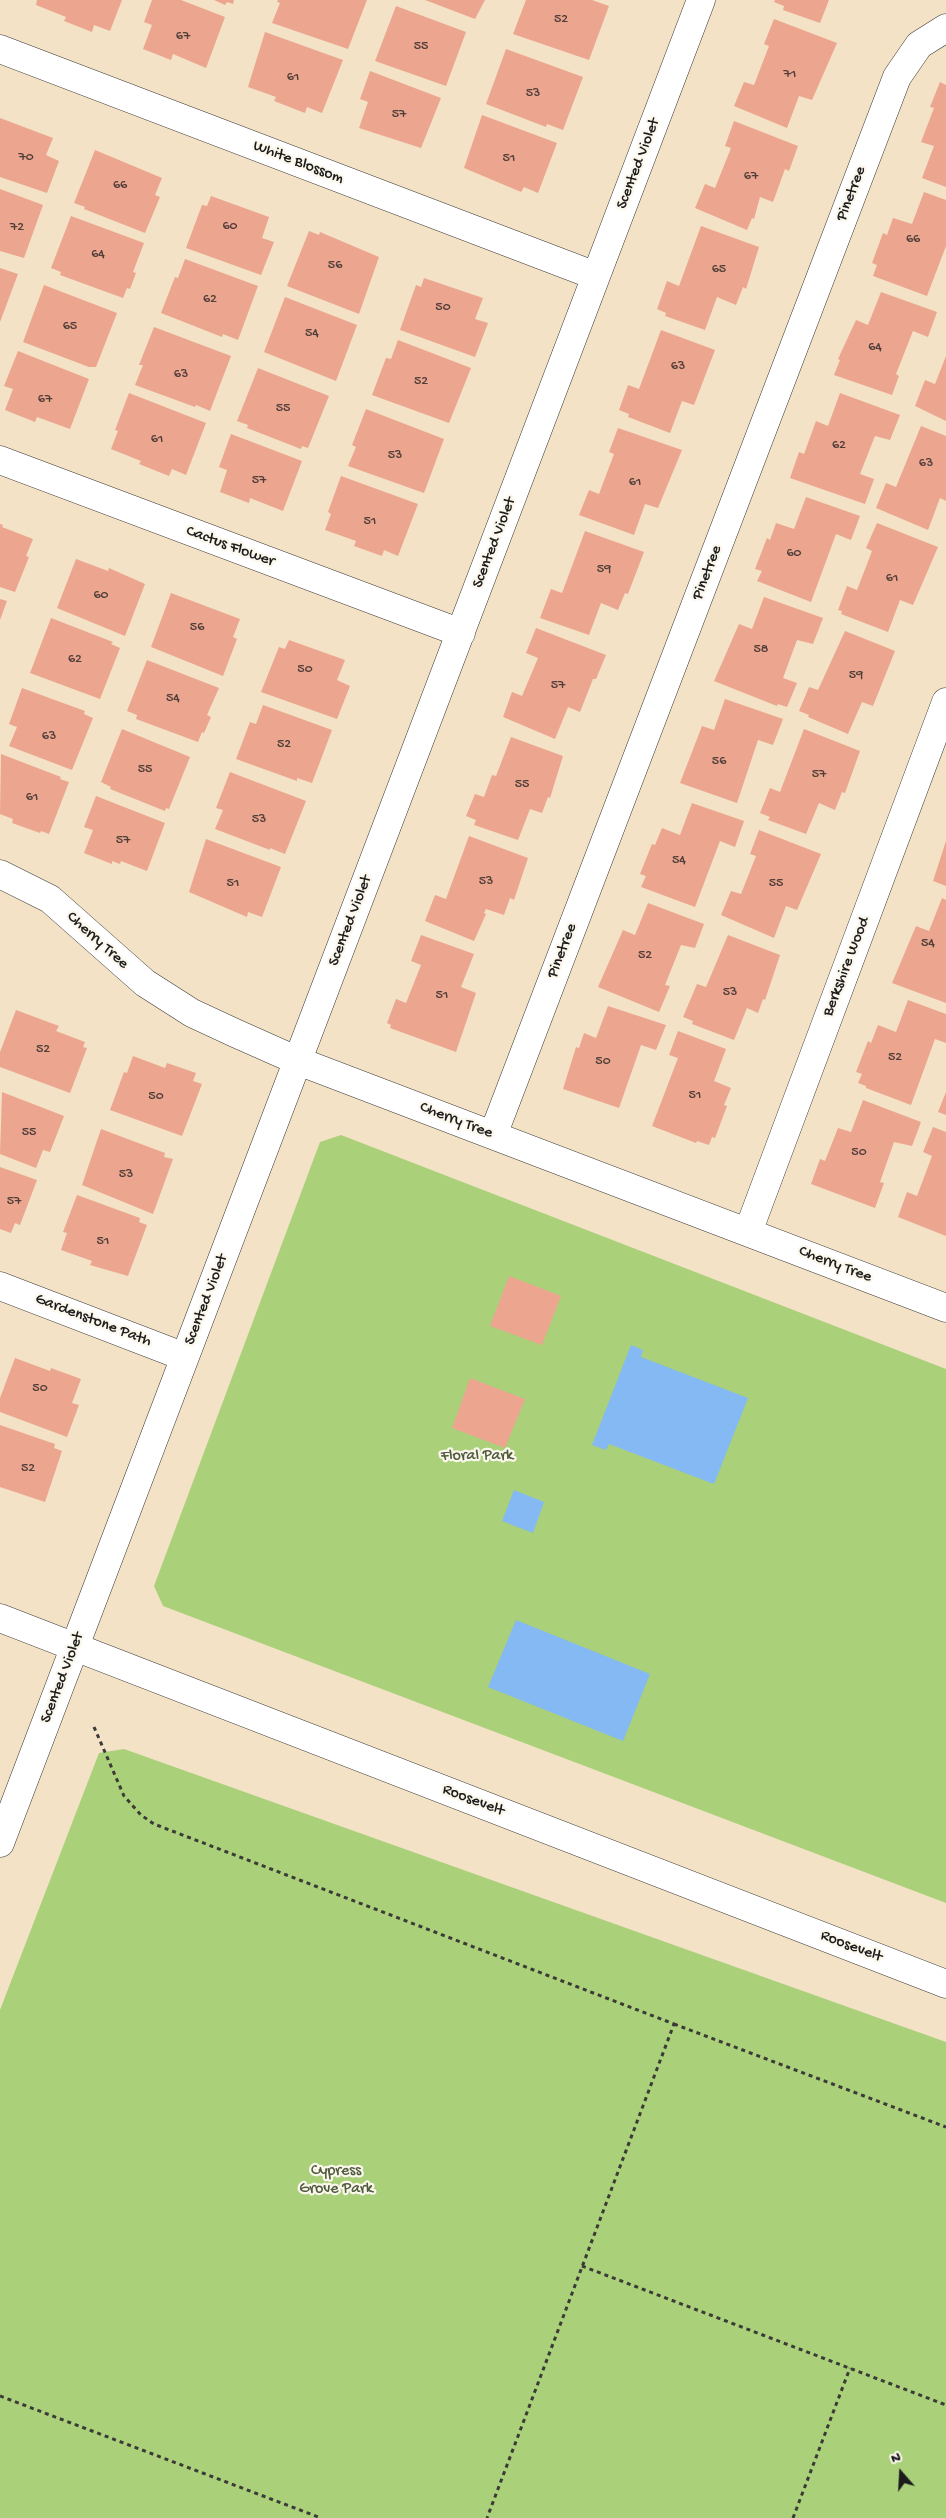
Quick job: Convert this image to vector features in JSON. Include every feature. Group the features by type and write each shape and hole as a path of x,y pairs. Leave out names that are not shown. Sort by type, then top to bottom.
{"street":[{"name":"Scented Violet","path":"0,1842 701,0"},
{"name":"Pinetree","path":"493,1135 897,77 919,45 946,28"},
{"name":"White Blossom","path":"0,49 596,276"},
{"name":"Cactus Flower","path":"0,460 460,633"},
{"name":"Berkshire Wood","path":"748,1232 946,702"},
{"name":"Cherry Tree","path":"0,874 50,899 145,983 184,1008 298,1061 946,1308"},
{"name":"Gardenstone Path","path":"0,1286 186,1357"},
{"name":"Roosevelt","path":"0,1618 946,1984"}],"path":[{"path":"94,1727 124,1796 141,1815 154,1824 946,2127"},
{"path":"487,2518 674,2024"},
{"path":"582,2266 946,2405"},
{"path":"793,2518 850,2368"},
{"path":"0,2396 321,2518"}],"green space":[{"name":"Floral Park","path":"341,1135 946,1369 946,1903 163,1606 154,1586 320,1142"},
{"name":"Cypress Grove Park","path":"124,1749 946,2042 946,2518 0,2518 0,2010 99,1753"}],"water":[{"path":"631,1345 643,1350 641,1357 748,1398 714,1484 609,1444 606,1450 592,1445"},
{"path":"514,1490 544,1502 533,1533 502,1521"},
{"path":"516,1620 650,1674 623,1741 488,1687"}],"building":[{"path":"37,0 122,0 110,31 94,25 92,32 64,21 66,17 36,5"},
{"path":"152,0 181,0 225,17 206,68 173,54 171,60 143,49 152,25 144,22"},
{"path":"214,0 234,0 233,4 227,2 225,5"},
{"path":"278,0 367,0 348,49 272,23 280,3 277,2"},
{"path":"425,0 485,0 475,19"},
{"path":"526,0 592,0 609,6 589,60 513,34"},
{"path":"775,0 829,0 820,23 783,10 784,6 774,2"},
{"path":"396,6 466,32 446,86 375,61"},
{"path":"774,19 837,43 812,100 799,96 787,128 734,106 744,82 754,85 769,46 764,44"},
{"path":"265,32 343,60 322,113 307,107 305,113 274,101 276,97 248,87"},
{"path":"506,49 583,77 563,130 547,124 546,127 486,104"},
{"path":"370,71 441,98 421,148 359,128 368,102 360,99"},
{"path":"940,82 946,85 946,187 922,178 934,146 921,142 934,108 930,107"},
{"path":"482,115 557,143 538,193 524,187 521,192 464,168"},
{"path":"0,118 53,138 46,155 59,161 47,193 0,177"},
{"path":"734,121 798,146 789,171 785,169 773,202 760,197 754,219 752,218 747,230 695,208 705,184 715,188 731,148 725,146"},
{"path":"95,150 162,178 155,195 160,197 145,233 84,209 85,207 74,203"},
{"path":"0,189 43,205 24,258 0,251"},
{"path":"924,192 946,200 946,246 927,296 873,276 877,265 872,263 883,233 887,235 893,218 912,224"},
{"path":"211,196 269,217 262,238 274,242 261,275 186,248 202,205 207,206"},
{"path":"71,216 144,243 133,272 136,273 130,289 127,288 123,298 60,275 61,272 51,268"},
{"path":"701,226 759,247 746,289 743,287 736,305 717,297 705,330 665,316 666,313 657,309 667,281 679,286"},
{"path":"309,231 319,235 320,232 379,257 359,314 287,286"},
{"path":"185,259 258,286 238,340 223,334 222,337 161,313 175,277 178,278"},
{"path":"0,268 18,274 0,322"},
{"path":"424,278 483,298 475,319 488,323 475,357 400,330 416,285 421,287"},
{"path":"44,285 117,313 96,367 89,367 23,342"},
{"path":"881,292 937,312 928,337 913,331 896,374 899,376 892,395 834,375 840,360 838,359 856,320 868,325"},
{"path":"285,297 357,325 336,381 264,352"},
{"path":"154,327 231,356 210,411 135,385 143,365 139,365"},
{"path":"661,330 715,350 694,405 682,401 670,433 628,417 629,414 619,410 628,385 639,389"},
{"path":"398,340 471,368 449,423 372,395 386,358 391,359"},
{"path":"18,351 89,379 70,429 37,417 35,422 5,410 13,389 4,386"},
{"path":"946,356 946,421 915,406 925,380 935,384"},
{"path":"258,368 329,396 308,448 302,446 301,449 247,428 248,425 237,421"},
{"path":"129,393 206,423 186,475 172,469 169,476 139,464 141,461 111,449 118,431 115,430"},
{"path":"840,393 900,415 890,440 875,436 860,474 874,479 865,504 790,478 799,452 804,454 816,421 828,426"},
{"path":"366,409 444,439 424,493 348,466 356,447 352,445"},
{"path":"921,426 946,436 946,501 940,498 928,530 876,508 886,483 896,487"},
{"path":"618,428 682,450 658,508 645,504 634,535 579,515 589,490 599,494 614,454 609,452"},
{"path":"231,434 302,461 283,511 250,498 249,503 220,492 227,470 219,467"},
{"path":"341,476 418,504 398,556 384,550 382,556 354,546 356,541 325,530 331,514 328,512"},
{"path":"806,497 860,516 851,540 836,534 811,602 757,581 762,571 755,569 767,538 770,540 776,523 794,529"},
{"path":"877,523 938,547 913,605 900,600 888,632 841,614 842,611 838,610 847,586 857,590 872,551 866,548"},
{"path":"0,524 3,525 2,527 33,539 26,556 29,557 15,592 0,587"},
{"path":"585,531 644,552 628,594 625,593 618,610 601,603 589,635 540,618 551,589 562,593"},
{"path":"76,559 108,571 109,568 145,584 125,636 57,608"},
{"path":"171,593 240,619 233,637 237,639 223,676 151,647"},
{"path":"764,597 823,618 813,644 797,640 783,678 797,683 787,707 778,704 777,706 714,681 739,624 752,629"},
{"path":"0,599 7,601 0,620"},
{"path":"51,618 113,642 111,644 120,648 100,699 30,673"},
{"path":"536,628 606,655 596,679 593,679 580,712 568,707 555,739 503,717 512,692 522,696 538,658 526,653"},
{"path":"845,631 895,651 873,706 862,702 848,734 808,717 809,715 799,711 809,687 818,690"},
{"path":"289,640 345,660 337,680 350,686 337,719 261,692 279,647 285,649"},
{"path":"147,660 219,688 207,715 211,717 198,742 136,719 137,715 127,711"},
{"path":"22,688 85,711 84,714 93,718 72,770 9,746 17,727 9,724"},
{"path":"725,699 783,719 773,745 758,740 737,803 680,783 702,726 714,730"},
{"path":"263,705 332,730 312,783 297,778 297,781 236,759 250,722 256,724"},
{"path":"122,729 190,757 169,809 166,808 165,811 110,789 111,787 101,782"},
{"path":"804,729 860,751 845,793 842,792 835,810 819,803 806,834 768,820 770,817 760,813 770,788 780,792"},
{"path":"511,737 563,756 550,798 548,797 542,813 530,809 518,840 474,825 476,820 466,816 475,794 484,797 492,775 496,776"},
{"path":"1,754 61,777 60,779 69,782 49,834 41,831 40,833 12,823 13,819 0,814"},
{"path":"230,772 306,801 285,854 215,829 223,810 216,808"},
{"path":"96,796 165,823 147,871 121,861 120,864 112,861 112,864 84,853 93,830 84,827"},
{"path":"692,803 744,821 735,847 720,841 695,907 641,887 646,876 640,874 652,844 655,845 662,828 680,835"},
{"path":"759,830 821,854 797,910 786,906 774,938 721,915 731,891 741,894 756,856 750,854"},
{"path":"469,836 528,858 514,900 510,898 504,915 486,909 484,913 486,914 474,941 425,921 435,895 446,899"},
{"path":"206,839 281,867 262,917 248,912 247,917 189,892"},
{"path":"946,841 946,886 933,881"},
{"path":"942,898 946,900 946,1003 892,983 916,926 929,931"},
{"path":"648,903 704,924 695,948 681,945 665,985 670,986 659,1012 598,987 623,930 635,935"},
{"path":"421,935 474,954 461,987 476,993 456,1052 390,1028 391,1025 387,1023 396,999 406,1003 421,965 411,961"},
{"path":"728,935 780,955 765,1000 763,999 758,1013 747,1008 734,1040 692,1024 693,1021 683,1017 697,984 706,987"},
{"path":"908,1000 946,1014 946,1043 935,1039 911,1105 866,1088 866,1086 858,1083 862,1074 856,1072 868,1041 871,1043 878,1025 896,1032"},
{"path":"608,1006 666,1025 656,1050 641,1045 619,1108 563,1089 576,1047 579,1048 584,1033 596,1038"},
{"path":"16,1010 59,1026 56,1031 85,1042 83,1047 87,1048 70,1093 0,1067 0,1052"},
{"path":"678,1031 726,1049 714,1081 731,1088 724,1105 727,1106 715,1138 712,1137 709,1145 697,1141 696,1143 652,1126 678,1058 669,1055"},
{"path":"133,1056 165,1068 167,1063 196,1073 193,1081 202,1084 182,1136 110,1110 124,1072 127,1073"},
{"path":"2,1092 64,1116 50,1152 43,1150 36,1168 0,1154"},
{"path":"946,1092 946,1115 938,1112"},
{"path":"863,1100 921,1122 912,1146 894,1142 880,1182 884,1183 875,1208 811,1184 820,1159 825,1161 838,1128 851,1132"},
{"path":"933,1127 946,1132 946,1236 898,1217 907,1192 917,1196 932,1156 923,1152"},
{"path":"101,1129 165,1153 164,1157 173,1159 153,1214 82,1185"},
{"path":"0,1167 37,1180 20,1225 15,1223 11,1233 0,1229"},
{"path":"77,1195 140,1218 139,1222 147,1225 128,1276 90,1265 92,1261 61,1250 67,1233 63,1232"},
{"path":"509,1276 561,1296 542,1345 490,1326"},
{"path":"15,1358 50,1371 51,1368 81,1379 72,1403 79,1405 67,1437 0,1412 0,1398"},
{"path":"470,1378 525,1399 505,1448 452,1428"},
{"path":"0,1425 55,1444 54,1448 62,1451 45,1502 0,1487"}]}
